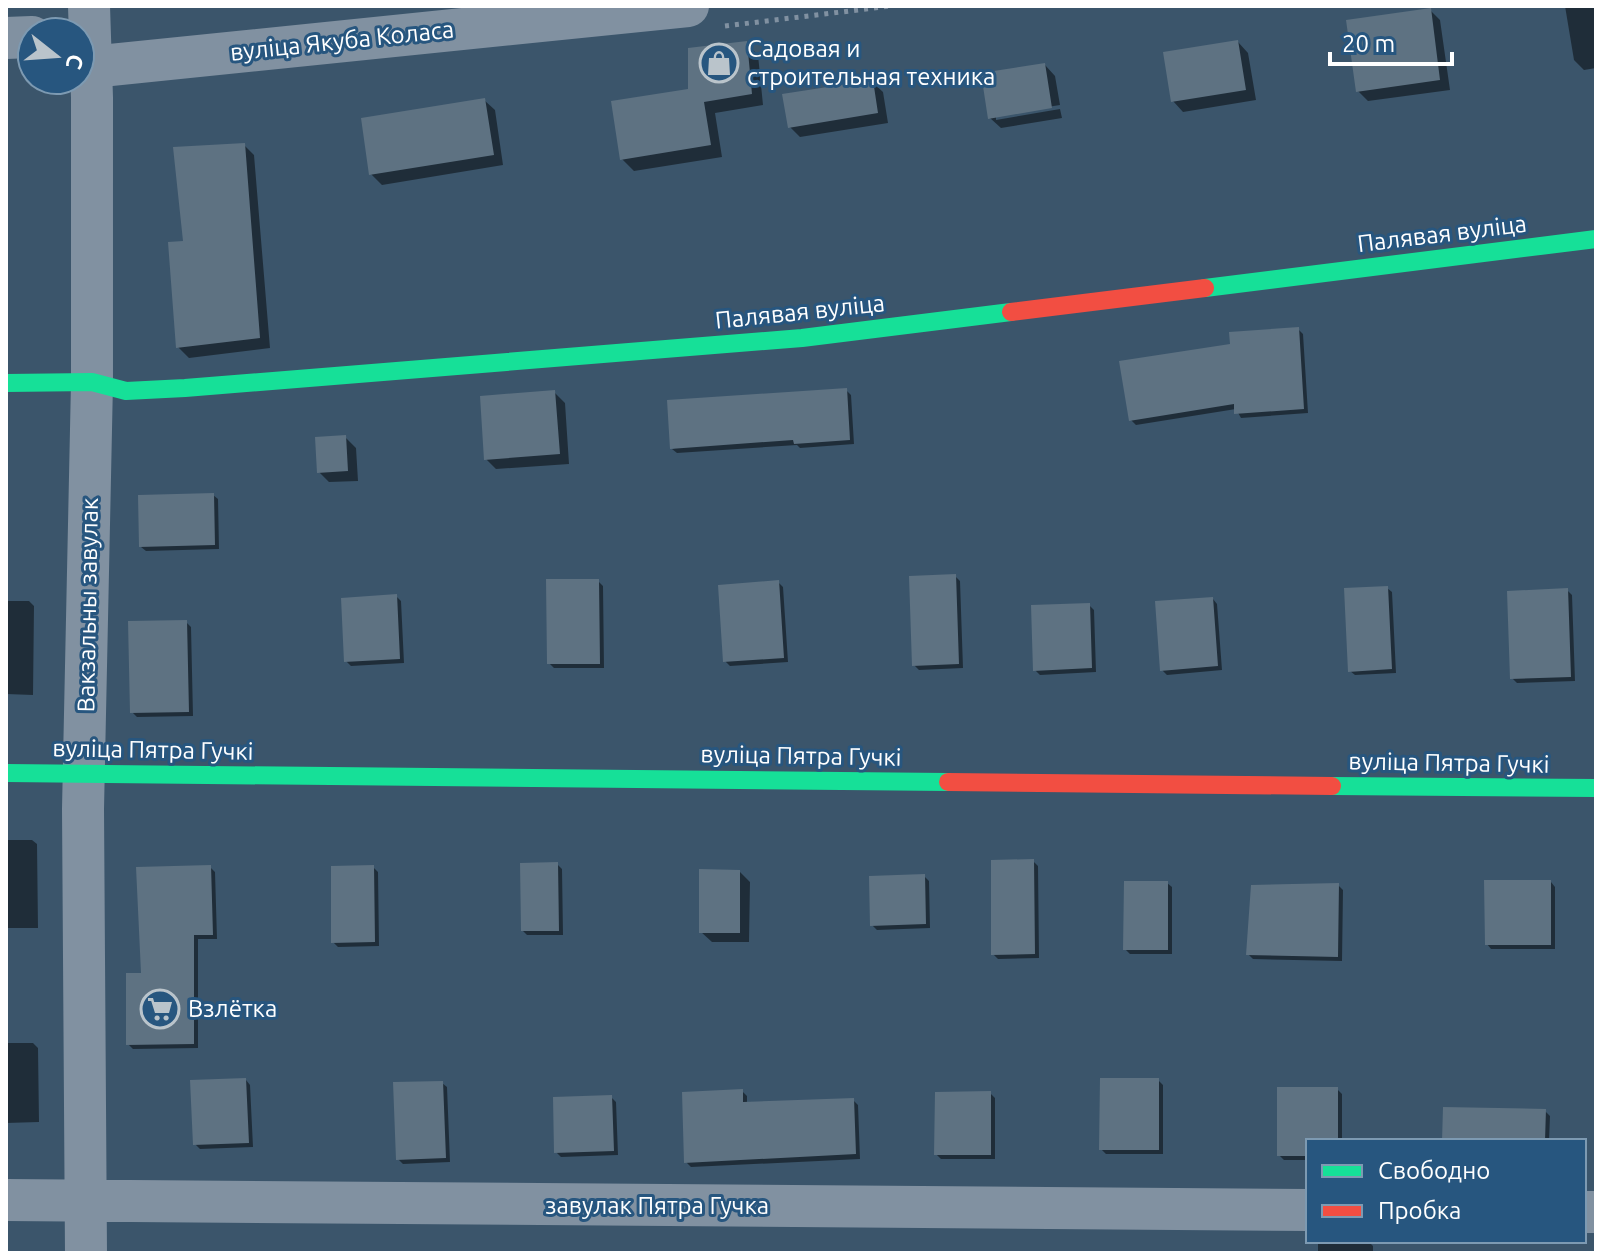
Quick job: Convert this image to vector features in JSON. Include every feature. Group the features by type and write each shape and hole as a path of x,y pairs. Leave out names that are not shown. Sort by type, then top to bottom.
{"street":[{"name":"вуліца Якуба Коласа","path":"96,36 688,6"},
{"name":"Вакзальны завулак","path":"86,1253 84,773 92,382 88,96"},
{"name":"Палявая вуліца","path":"6,383 92,382 126,391 185,388 802,338 1596,239"},
{"name":"вуліца Пятра Гучкі","path":"6,773 1596,788"},
{"name":"завулак Пятра Гучка","path":"6,1200 1306,1210"}],"building":[{"path":"1431,8 1440,80 1356,92 1346,20"},
{"path":"1238,40 1246,90 1171,102 1163,52"},
{"path":"747,41 752,94 704,102 711,145 620,160 611,101 688,89 688,48"},
{"path":"1045,63 1052,108 988,119 981,73"},
{"path":"873,80 878,113 788,128 782,94"},
{"path":"485,98 494,155 369,175 361,118"},
{"path":"245,143 260,338 176,348 168,242 183,241 173,147"},
{"path":"1299,327 1304,409 1234,414 1234,404 1129,421 1119,361 1230,344 1229,332"},
{"path":"847,388 850,440 794,444 793,440 670,449 667,400"},
{"path":"555,390 560,454 484,460 480,396"},
{"path":"346,435 348,471 317,473 315,437"},
{"path":"214,493 215,545 139,547 138,495"},
{"path":"956,574 959,664 912,666 909,576"},
{"path":"546,579 599,579 600,664 547,664"},
{"path":"779,580 784,658 723,662 718,585"},
{"path":"1388,586 1392,669 1348,672 1344,588"},
{"path":"1568,588 1571,677 1510,679 1507,591"},
{"path":"397,594 400,659 344,662 341,598"},
{"path":"1213,597 1218,666 1160,671 1155,601"},
{"path":"1090,603 1092,668 1033,671 1031,605"},
{"path":"187,620 189,712 130,713 128,621"},
{"path":"1034,859 1035,954 991,955 991,860"},
{"path":"558,862 559,931 521,931 520,863"},
{"path":"211,865 213,935 194,935 194,1044 126,1045 126,973 141,973 136,867"},
{"path":"374,865 375,942 331,943 331,866"},
{"path":"699,869 740,870 740,933 699,933"},
{"path":"925,874 926,924 870,926 869,876"},
{"path":"1484,880 1551,880 1551,945 1485,945"},
{"path":"1124,881 1168,881 1168,950 1123,950"},
{"path":"1339,883 1338,957 1246,955 1251,885"},
{"path":"246,1078 249,1143 193,1145 190,1080"},
{"path":"1100,1078 1159,1078 1159,1150 1099,1150"},
{"path":"443,1081 446,1158 396,1160 393,1082"},
{"path":"1277,1087 1338,1087 1338,1139 1306,1139 1306,1156 1277,1156"},
{"path":"743,1089 743,1102 854,1098 856,1154 684,1163 682,1092"},
{"path":"991,1091 991,1155 934,1155 935,1092"},
{"path":"612,1095 614,1151 554,1153 553,1097"},
{"path":"1443,1107 1546,1109 1545,1139 1442,1139"}],"traffic: fast":[{"path":"1205,288 1596,239"},
{"path":"6,383 92,382 126,391 185,388 802,338 1011,312"},
{"path":"6,773 948,782"},
{"path":"1332,786 1596,788"}],"traffic: jam":[{"path":"1011,312 1205,288"},
{"path":"948,782 1332,786"}],"place":[{"name":"Садовая и строительная техника","path":"719,63"},
{"name":"Взлётка","path":"160,1009"}]}
